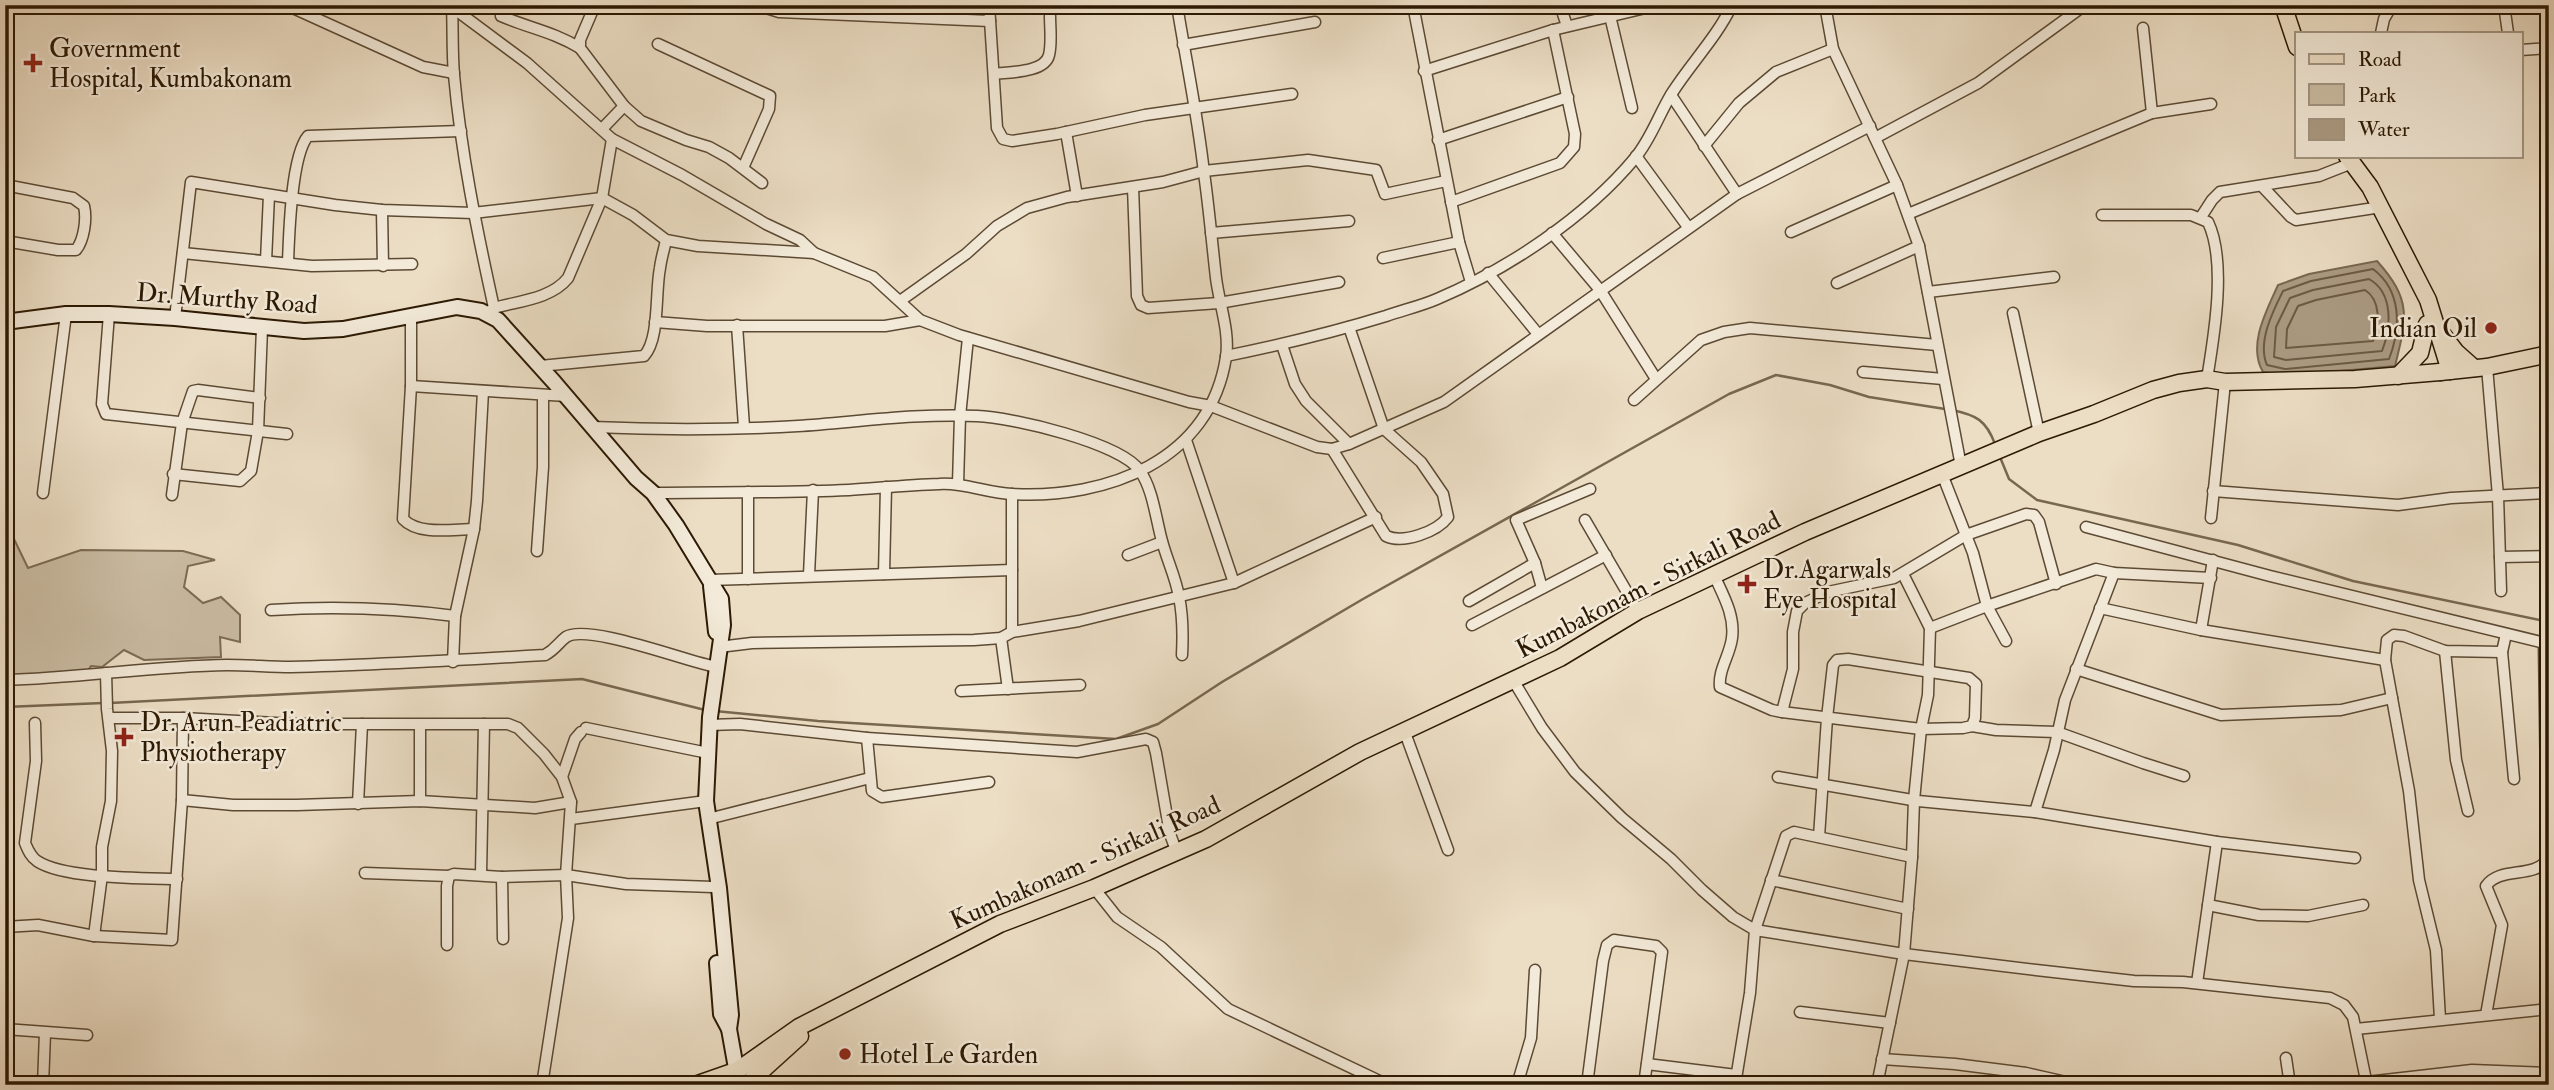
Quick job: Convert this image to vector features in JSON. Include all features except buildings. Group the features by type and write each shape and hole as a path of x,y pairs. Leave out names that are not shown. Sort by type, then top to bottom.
{"main road":[{"path":"2283,5 2295,41"},
{"path":"2350,159 2381,207 2416,281 2428,300 2445,372"},
{"name":"Dr. Murthy Road","path":"5,322 66,314 109,314 304,331 343,329 444,308 465,307 490,311"},
{"path":"444,308 464,317 504,328"},
{"path":"490,311 591,427 653,493 711,582 713,615 719,645 709,721 706,801 730,1002 729,1029 738,1078"},
{"path":"2432,326 2456,352 2480,368"},
{"path":"2398,376 2420,353 2432,326"},
{"name":"Kumbakonam - Sirkali Road","path":"695,1085 738,1078 799,1027 816,1018 1000,924 1094,888 1206,839 1360,752 1560,658 1639,611 1713,575 2039,433 2153,390 2179,383 2207,379 2225,382 2398,376 2480,368 2549,354"},
{"path":"713,846 721,1014 729,1029"},
{"name":"Kumbakonam - Sirkali Road","path":"746,1085 794,1042 816,1018"}],"street":[{"path":"580,48 580,40 595,5"},
{"path":"757,5 779,9 990,21"},
{"path":"989,5 998,128 1003,139 1012,141 1193,107 1292,94"},
{"path":"653,493 958,484 1012,494 1071,492 1125,478 1159,462 1186,440 1211,406 1226,356 1226,339 1219,303 1204,171 1177,5"},
{"path":"1413,5 1459,242 1471,282"},
{"path":"1560,5 1567,26"},
{"path":"1424,71 1567,26 1658,5"},
{"path":"1226,356 1282,345 1436,300 1488,274 1552,233 1600,194 1636,156 1671,95 1724,23 1732,5"},
{"path":"1825,5 1833,49 1897,185 1919,246 1961,466"},
{"path":"1875,138 1978,83 2085,5"},
{"path":"2381,32 2384,19 2392,5"},
{"path":"2504,5 2508,32"},
{"path":"451,6 454,73 461,131 490,311 559,289 568,278 602,198 612,139"},
{"path":"451,6 527,62 612,139 800,240 814,253"},
{"path":"293,8 423,66 454,73"},
{"path":"501,16 521,25 550,32 580,48 624,106 641,121 709,147 762,183"},
{"path":"994,74 1032,68 1046,61 1049,55 1050,16"},
{"path":"1610,16 1632,108"},
{"path":"1184,45 1315,22"},
{"path":"2143,28 2152,113"},
{"path":"1451,202 1560,163 1574,147 1575,134 1553,30"},
{"path":"658,44 770,96 769,109 743,168"},
{"path":"2522,50 2549,48"},
{"path":"1704,146 1739,103 1776,72 1833,49"},
{"path":"1671,95 1737,194"},
{"path":"1438,140 1568,97"},
{"path":"1908,214 2152,113 2211,104"},
{"path":"603,129 624,106"},
{"path":"175,318 191,182 382,210 473,213 602,198 633,215 666,240 698,246 814,253 873,277 919,320 968,338 1177,399 1211,406 1317,447 1332,449 1444,402 1737,194 1870,126"},
{"path":"288,263 291,198 302,146 309,136 461,131"},
{"path":"1066,132 1077,196"},
{"path":"1636,156 1688,227"},
{"path":"2201,218 2220,192 2319,176 2350,159"},
{"path":"900,301 966,254 997,226 1027,208 1077,196 1163,182 1204,171 1308,160 1376,170 1385,194 1447,181"},
{"path":"5,185 73,198 85,206 86,213 81,243 76,250 58,250 5,241"},
{"path":"1791,232 1897,185"},
{"path":"2262,186 2296,220 2381,207"},
{"path":"1133,187 1138,302 1148,308 1219,303 1339,282"},
{"path":"266,261 269,195"},
{"path":"382,210 383,266"},
{"path":"2102,215 2191,215 2208,222 2214,235 2217,314 2207,379"},
{"path":"1211,233 1349,220"},
{"path":"1552,233 1600,290 1656,379"},
{"path":"540,366 644,356 649,351 655,322 659,270 666,240"},
{"path":"1382,258 1459,242"},
{"path":"1837,283 1919,246"},
{"path":"183,253 312,266 412,264"},
{"path":"1488,274 1538,334"},
{"path":"1928,292 2054,277"},
{"path":"2012,313 2039,433"},
{"path":"43,493 66,314"},
{"path":"109,314 103,411 113,417 287,434"},
{"path":"411,317 411,386 403,519 409,526 422,529 474,529"},
{"path":"655,322 885,326 919,320"},
{"path":"737,325 744,427"},
{"path":"1332,449 1386,536 1395,540 1404,539 1443,525 1448,517 1443,494 1421,463 1384,429 1349,327"},
{"path":"173,474 240,481 251,471 258,431 262,328"},
{"path":"1634,400 1701,340 1724,332 1750,328 1937,345"},
{"path":"958,484 960,416 968,338"},
{"path":"1282,345 1296,384 1306,401 1349,444"},
{"path":"2480,368 2498,496 2501,591"},
{"path":"1863,372 1943,379"},
{"path":"2211,517 2225,382"},
{"path":"411,386 566,396"},
{"path":"172,495 182,423 193,391 260,398"},
{"path":"453,662 455,616 474,529 482,391"},
{"path":"537,551 543,467 543,395"},
{"path":"591,427 744,427 979,416 1025,424 1101,445 1116,451 1140,471 1179,597 1182,655"},
{"path":"1186,440 1234,583"},
{"path":"1942,474 1966,536 1987,606 2006,641"},
{"path":"884,574 886,487"},
{"path":"1542,588 1535,563 1516,520 1590,489"},
{"path":"810,575 813,490"},
{"path":"2213,491 2398,505 2451,498 2549,493"},
{"path":"748,492 748,579"},
{"path":"1012,494 1012,632"},
{"path":"1782,712 1793,668 1793,632 1797,611 1805,603 1828,592 1903,574 1933,553 1966,536 2026,514 2034,515 2039,522 2056,584"},
{"path":"719,645 1001,638 1012,632 1079,621 1234,583 1376,517"},
{"path":"1585,520 1639,611"},
{"path":"2086,527 2546,643 2547,860 2541,867 2497,876 2486,886 2502,925 2486,1015"},
{"path":"1128,555 1162,542"},
{"path":"1472,625 1606,555"},
{"path":"2500,557 2549,556"},
{"path":"2201,630 2213,561"},
{"path":"1469,600 1535,563"},
{"path":"1930,628 2096,569 2114,573 2211,578"},
{"path":"711,582 810,575 1012,570"},
{"path":"2035,812 2076,669 2114,573"},
{"path":"1877,1085 1904,954 1914,800 1921,729 1928,695 1930,628 1903,574"},
{"path":"1713,575 1732,617 1732,640 1721,671 1720,687 1772,710 1921,729 1972,726 1996,730 2057,732 2184,776"},
{"path":"271,610 326,606 455,616"},
{"path":"2100,608 2201,630 2385,660"},
{"path":"5,681 228,665 290,667 453,662 545,655 557,649 566,637 579,633 650,648 716,667"},
{"path":"2506,634 2502,652 2514,779"},
{"path":"2440,1019 2436,950 2419,880 2409,791 2385,660 2388,639 2394,635 2404,636 2445,651 2502,652"},
{"path":"1001,638 1008,689"},
{"path":"2445,651 2456,760 2468,811"},
{"path":"1819,837 1827,718 1833,665 1837,660 1848,659 1969,678 1976,684 1975,718 1972,726"},
{"path":"2076,669 2221,715 2341,710 2392,698"},
{"path":"94,936 102,875 102,847 111,801 112,751 106,673"},
{"path":"1513,680 1542,729 1575,772 1702,890 1733,917 1755,930 1904,954 2134,981 2197,983 2330,998 2344,1005 2353,1017 2367,1083 2472,1070 2549,1073"},
{"path":"961,691 1080,685"},
{"path":"108,713 282,724 508,724 518,727 562,777 571,802 566,875 568,918 541,1085"},
{"path":"5,927 51,926 94,936 172,940 182,800 183,718"},
{"path":"709,721 867,738 1077,752 1146,739 1153,742 1156,753 1170,834 1177,853"},
{"path":"35,723 36,761 25,843 29,853 46,865 102,875 177,879"},
{"path":"358,804 362,724"},
{"path":"481,874 484,724"},
{"path":"420,725 420,802"},
{"path":"562,777 575,739 584,730 708,752"},
{"path":"1404,730 1448,850"},
{"path":"867,738 872,791 882,797 989,782"},
{"path":"1778,777 1914,800 2035,812 2217,842 2356,858"},
{"path":"708,819 870,778"},
{"path":"182,800 233,805 420,802 535,808 571,802"},
{"path":"571,818 706,801"},
{"path":"1647,1064 1735,1080 1750,993 1755,930 1789,833 1912,857"},
{"path":"2197,983 2217,842"},
{"path":"365,873 449,876 481,874 502,877 566,875 626,884 713,887"},
{"path":"447,945 449,876"},
{"path":"502,877 503,939"},
{"path":"1771,880 1908,909"},
{"path":"1094,888 1117,917 1161,947 1228,1009 1388,1085"},
{"path":"2208,905 2259,915 2308,916 2363,905"},
{"path":"1587,1085 1603,961 1608,945 1614,940 1656,946 1662,953 1644,1085"},
{"path":"1517,1085 1531,1038 1535,970"},
{"path":"2356,1028 2549,1009"},
{"path":"1800,1012 1890,1023"},
{"path":"5,1029 88,1035"},
{"path":"43,1085 45,1033"},
{"path":"2286,1058 2290,1085"},
{"path":"1882,1059 2026,1073 2079,1085"}],"green space":[{"path":"5,538 14,539 28,568 81,550 183,551 215,560 188,566 184,587 203,603 221,597 240,615 240,642 220,637 221,657 144,660 124,650 102,667 91,666 87,672 5,679"}],"water":[{"path":"2377,261 2396,287 2404,310 2395,366 2285,376 2263,372 2257,351 2258,339 2264,316 2278,285 2309,274"}],"waterway":[{"path":"715,711 818,721 1116,739 1158,724 1222,682 1363,599 1729,394 1776,375 1830,385 1869,397 1945,409"},
{"path":"1952,410 1979,420 1988,429 1995,444"},
{"path":"2000,457 2009,479 2037,500 2238,545 2353,581 2549,622"},
{"path":"110,703 582,679 705,710"},
{"path":"5,707 103,703"}],"place":[{"name":"Government Hospital, Kumbakonam","path":"33,63"},
{"name":"Indian Oil","path":"2491,328"},
{"name":"Dr.Agarwals Eye Hospital","path":"1747,584"},
{"name":"Dr. Arun Peadiatric Physiotherapy","path":"124,737"},
{"name":"Hotel Le Garden","path":"845,1054"}]}
